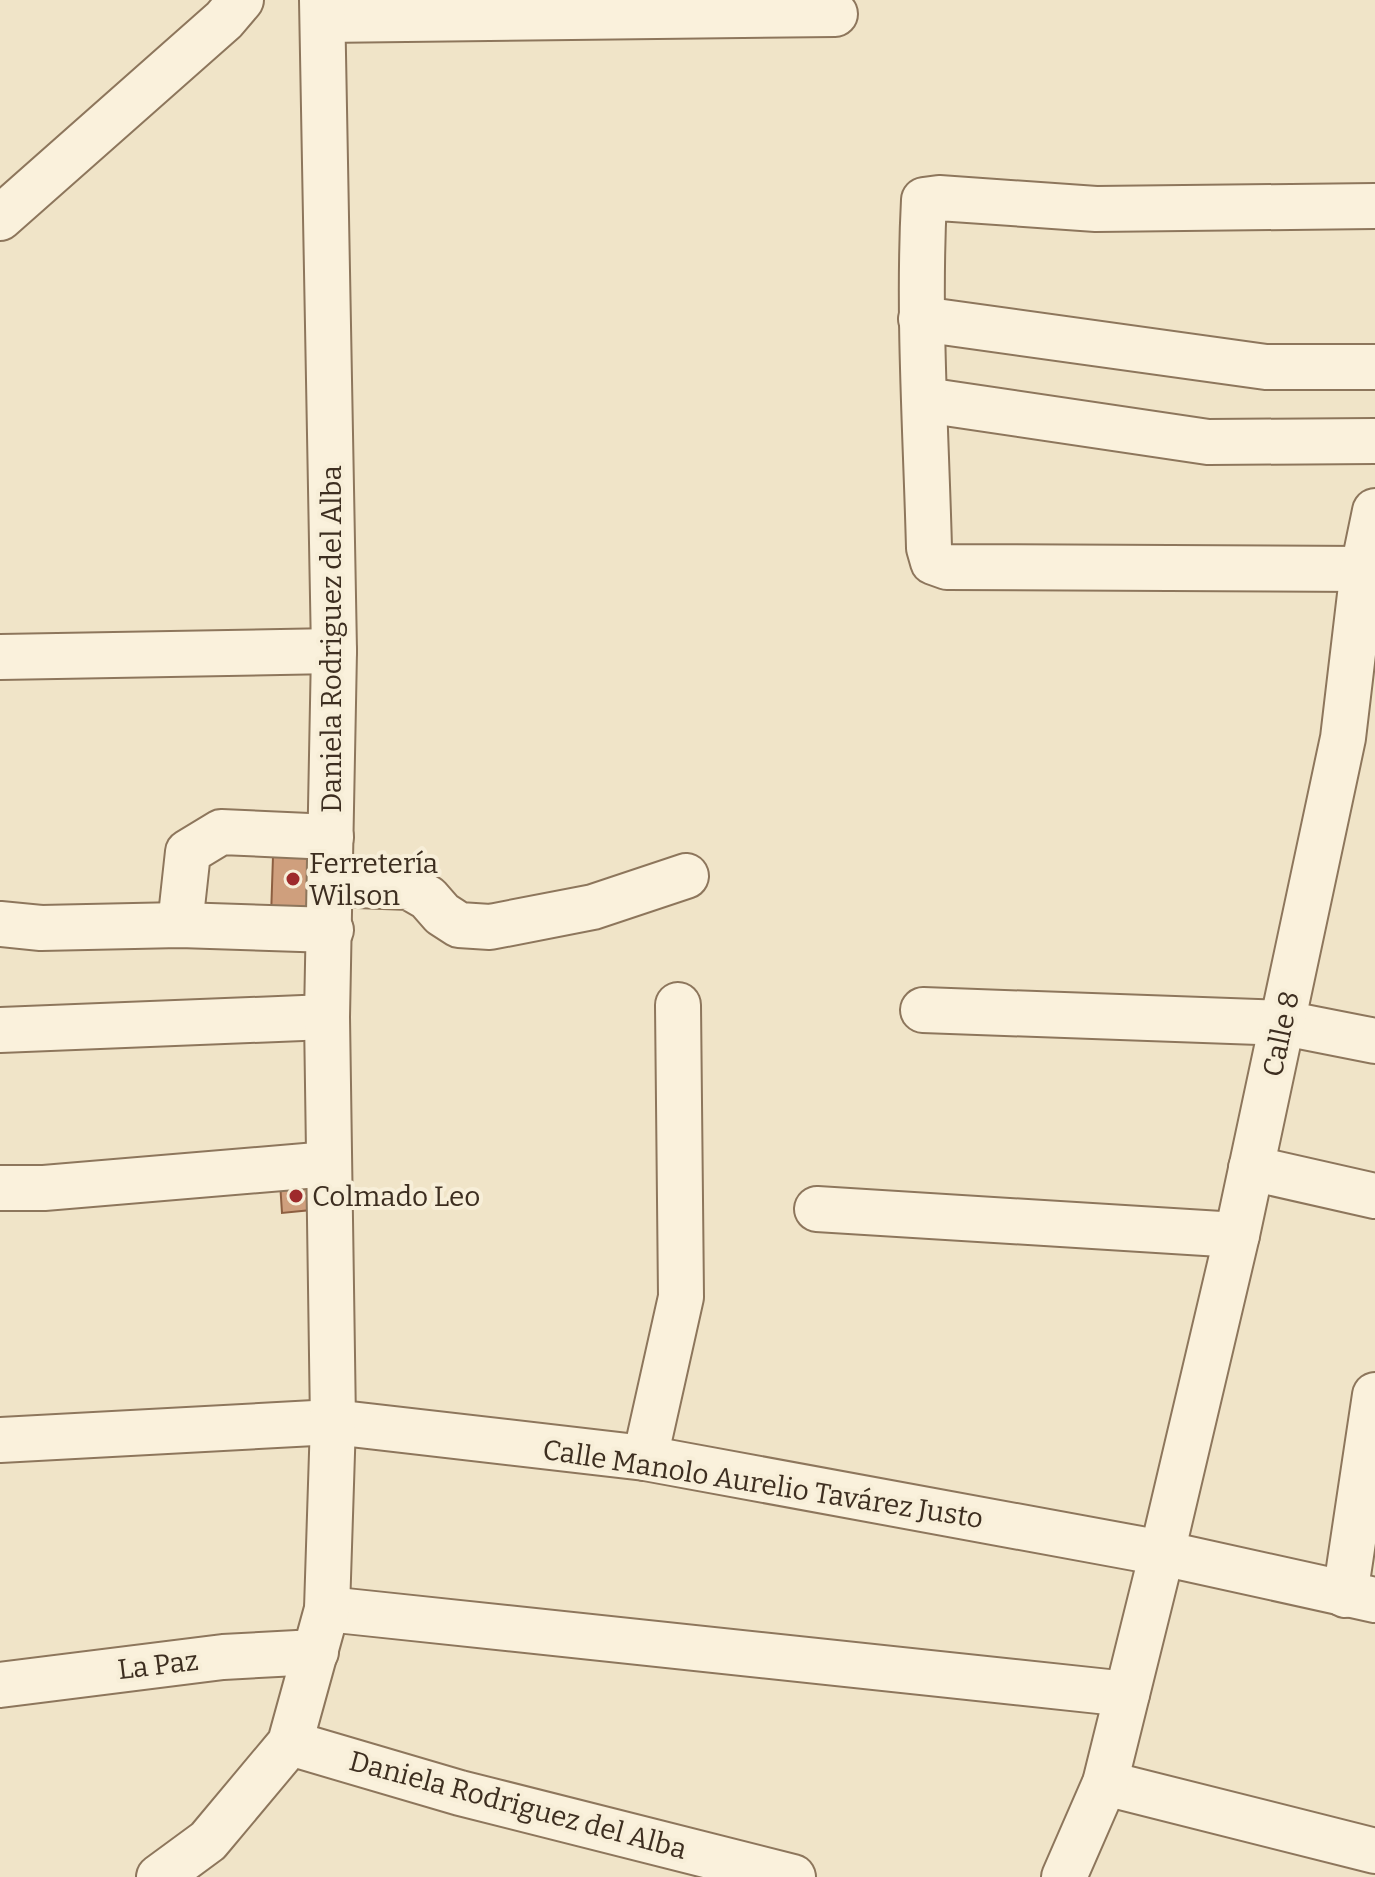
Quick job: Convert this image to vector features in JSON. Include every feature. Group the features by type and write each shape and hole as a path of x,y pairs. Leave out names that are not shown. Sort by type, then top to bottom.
{"street":[{"path":"0,218 224,20 241,0"},
{"path":"322,10 835,14"},
{"name":"Daniela Rodriguez del Alba","path":"322,10 334,651 327,1017 333,1422 327,1609 290,1743 460,1793 793,1877"},
{"path":"1363,569 947,567 933,562 929,548 921,319 924,200 939,198 1096,209 1375,206"},
{"path":"921,319 1266,367 1375,367"},
{"path":"925,400 1208,442 1375,441"},
{"name":"Calle 8","path":"1064,1877 1105,1783 1237,1235 1284,1023 1359,742 1363,569 1375,511"},
{"path":"0,657 334,651"},
{"path":"180,925 188,852 221,832 331,837"},
{"path":"331,884 409,887 428,898 442,914 459,925 490,927 593,907 686,876"},
{"path":"0,924 41,928 180,925 331,930"},
{"path":"645,1458 681,1297 678,1005"},
{"path":"923,1010 1284,1023 1375,1041"},
{"path":"0,1030 327,1017"},
{"path":"0,1188 44,1188 329,1164"},
{"path":"1251,1168 1375,1196"},
{"path":"817,1209 1237,1235"},
{"path":"1360,1597 1375,1395"},
{"name":"Calle Manolo Aurelio Tavárez Justo","path":"0,1440 333,1422 645,1458 1162,1553 1360,1597"},
{"path":"327,1609 1127,1694"},
{"name":"La Paz","path":"0,1685 223,1657 316,1652"},
{"path":"159,1877 208,1841 290,1743"},
{"path":"1105,1783 1375,1851"}],"building":[{"name":"Ferretería Wilson","path":"273,856 315,857 313,901 297,918 271,917"},
{"name":"Colmado Leo","path":"309,1181 311,1210 282,1213 280,1182"}],"place":[{"name":"Ferretería Wilson","path":"293,879"},
{"name":"Colmado Leo","path":"296,1196"}]}
